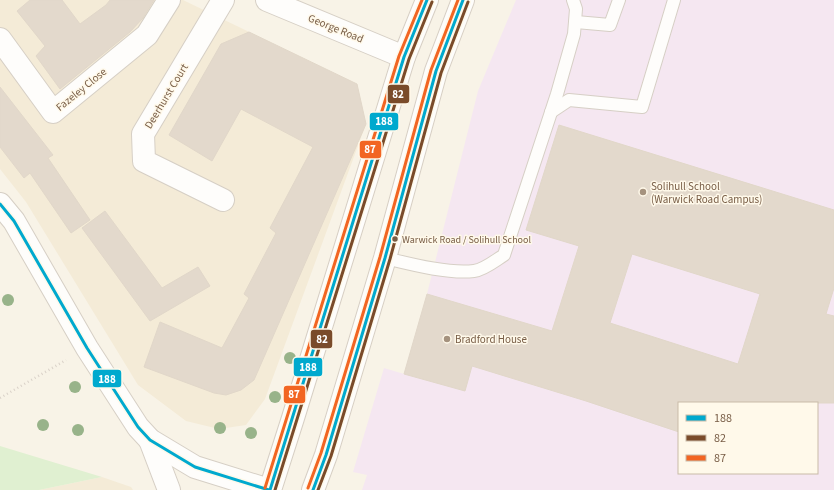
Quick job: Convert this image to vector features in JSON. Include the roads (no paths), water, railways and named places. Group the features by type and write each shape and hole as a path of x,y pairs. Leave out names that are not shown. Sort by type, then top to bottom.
{"street":[{"name":"Fazeley Close","path":"0,39 53,112 147,35 169,0"},
{"name":"Deerhurst Court","path":"223,0 144,134 144,161 223,200"},
{"name":"George Road","path":"267,0 436,70"},
{"path":"0,204 14,221 87,348 138,427 150,440 195,467 269,490 404,57 427,0"},
{"path":"313,490 326,455 385,258 436,70 463,0"},
{"path":"150,440 169,490"}],"lane":[{"path":"385,258 418,266 455,271 475,271 504,255 551,112 574,34 576,9 573,0"},
{"path":"576,22 610,25 619,0"},
{"path":"551,112 569,100 642,107 674,0"}],"place":[{"name":"Solihull School (Warwick Road Campus)","path":"643,192"},
{"name":"Warwick Road / Solihull School","path":"395,239"},
{"name":"Bradford House","path":"447,339"}]}
